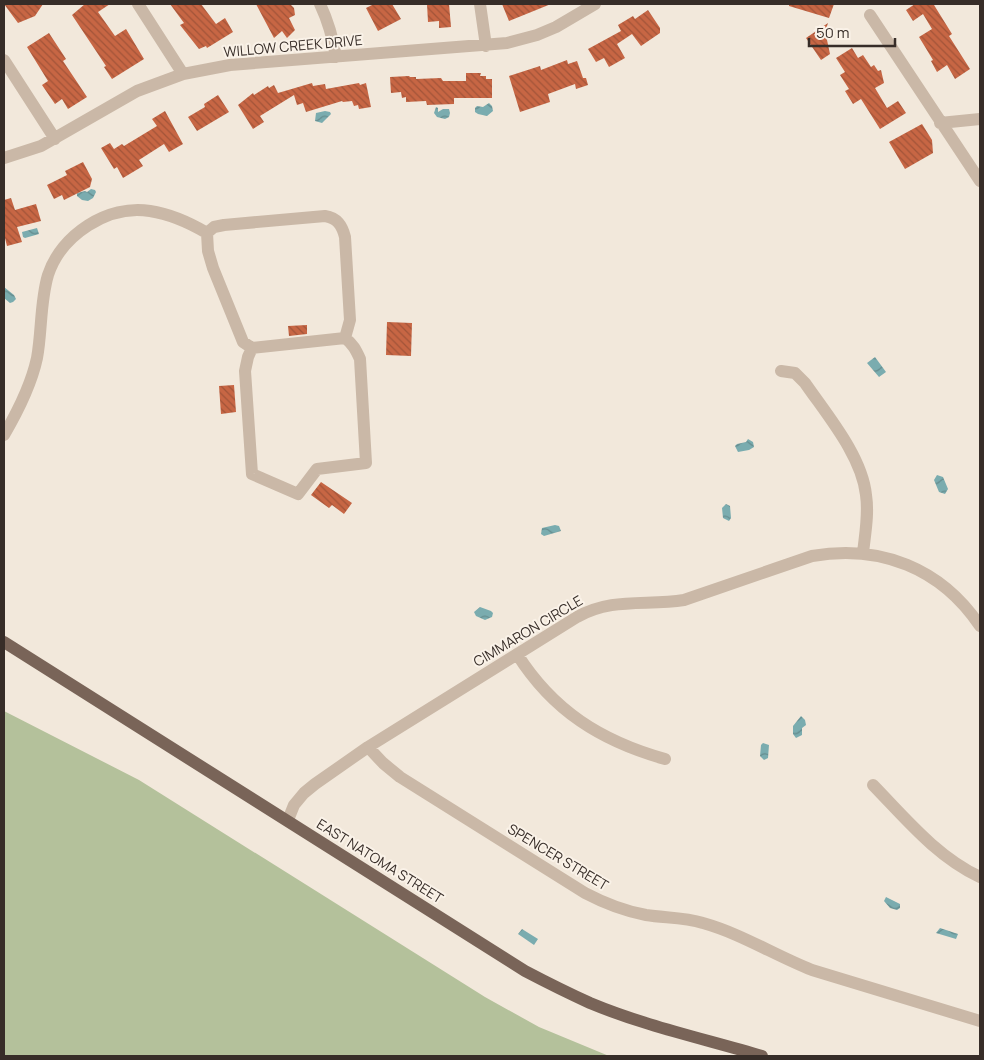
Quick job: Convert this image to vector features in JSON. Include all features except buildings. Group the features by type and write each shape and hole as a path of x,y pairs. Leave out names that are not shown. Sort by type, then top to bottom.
{"main road":[{"name":"EAST NATOMA STREET","path":"4,642 525,971 557,988 625,1016 762,1056"}],"street":[{"path":"138,4 183,74"},
{"path":"320,4 328,21 336,57"},
{"path":"480,4 486,46"},
{"name":"WILLOW CREEK DRIVE","path":"4,158 23,153 55,139 137,91 183,74 230,65 506,43 537,35 556,27 595,4"},
{"path":"870,16 980,181"},
{"path":"4,60 55,139"},
{"path":"940,122 980,119"},
{"path":"4,435 20,408 30,384 37,358 44,292 48,274 54,262 73,237 99,219 117,213 136,210 149,210 164,214 207,233"},
{"path":"207,233 214,227 233,224 325,216 338,221 343,228 345,237 350,320 345,338"},
{"path":"207,233 208,251 213,268 243,342 252,348 345,338"},
{"path":"252,348 248,357 246,371 252,474 298,494 317,469 366,463 360,359 356,350 345,338"},
{"path":"781,370 795,373 806,383 858,464 865,485 867,502 863,553"},
{"name":"CIMMARON CIRCLE","path":"288,820 294,805 304,793 368,748 577,617 596,608 618,603 684,600 812,556 828,553 863,553 885,557 924,572 951,591 963,603 980,626"},
{"path":"517,654 528,672 544,691 576,719 618,744 665,759"},
{"name":"SPENCER STREET","path":"368,748 400,777 584,893 607,904 622,910 690,920 722,928 789,961 812,970 980,1021"},
{"path":"873,785 949,860 980,877"}],"green space":[{"path":"4,711 139,780 485,997 539,1027 609,1056 4,1056"}],"water":[{"path":"489,103 493,111 487,116 475,112 477,106 483,107"},
{"path":"436,107 438,112 443,109 449,109 449,117 445,119 437,117 434,113"},
{"path":"325,111 331,114 322,123 315,121 316,113"},
{"path":"91,189 96,192 93,198 88,201 82,200 77,196 77,193 87,192"},
{"path":"37,228 39,234 23,237 22,232"},
{"path":"4,287 14,295 16,299 13,302 10,303 4,298"},
{"path":"875,357 886,372 879,377 867,363"},
{"path":"748,439 753,442 754,447 738,452 735,446 746,442"},
{"path":"937,475 943,477 948,489 945,494 939,492 934,480"},
{"path":"726,504 730,506 731,518 729,521 723,518 722,508"},
{"path":"559,526 561,531 544,536 541,534 542,528"},
{"path":"480,607 491,611 493,613 492,617 485,620 476,616 474,612"},
{"path":"801,716 805,720 806,725 802,728 802,735 796,738 793,734 793,726"},
{"path":"763,743 769,745 768,758 764,760 760,756"},
{"path":"886,897 900,904 900,908 897,910 890,908 884,901"},
{"path":"940,928 958,934 956,939 936,933"},
{"path":"522,929 538,939 534,945 518,934"}]}
